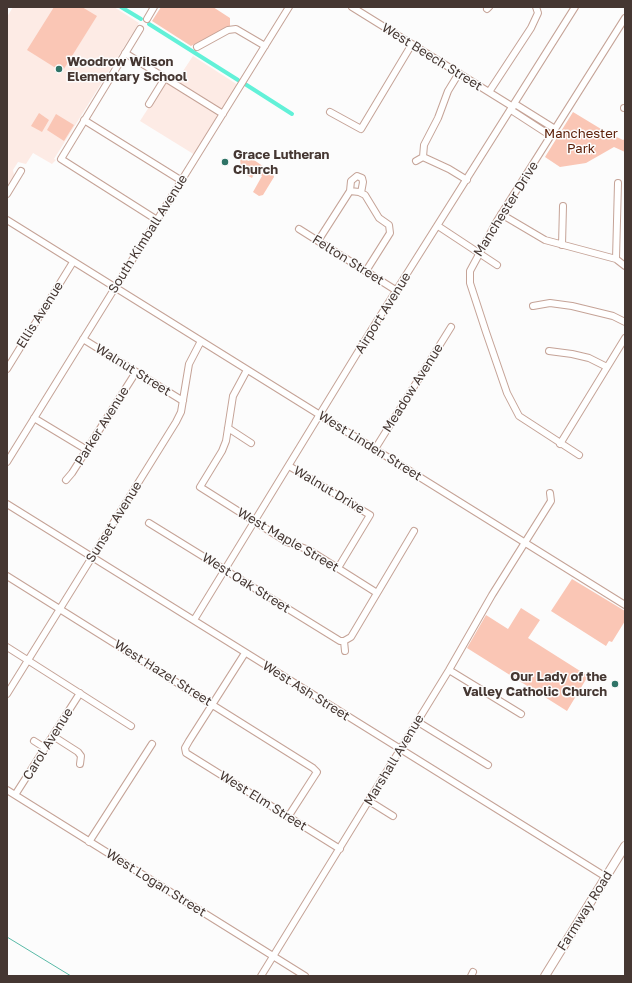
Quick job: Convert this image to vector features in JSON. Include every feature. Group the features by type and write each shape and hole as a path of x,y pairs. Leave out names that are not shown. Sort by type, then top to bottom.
{"main road":[{"name":"Farmway Road","path":"545,976 625,846"}],"street":[{"path":"147,19 154,7"},
{"name":"South Kimball Avenue","path":"7,462 289,7"},
{"name":"West Beech Street","path":"352,7 513,107 555,129"},
{"name":"Airport Avenue","path":"194,620 397,291 575,7"},
{"path":"489,92 531,28 537,10"},
{"name":"Manchester Drive","path":"579,455 519,416 507,393 470,283 470,271 478,253 625,18"},
{"path":"140,29 61,159 157,220"},
{"path":"197,47 228,30 236,29 265,46"},
{"path":"330,112 361,129 412,44"},
{"path":"125,53 223,114"},
{"path":"423,157 424,145 438,118 448,91 459,73"},
{"path":"149,104 165,78"},
{"name":"West Beech Street","path":"513,107 551,136"},
{"path":"84,120 182,181"},
{"path":"416,161 423,157"},
{"path":"423,157 449,169 467,180"},
{"path":"7,194 21,171"},
{"path":"318,241 350,191 351,181 353,178 360,177 364,182 361,193"},
{"path":"616,259 618,183"},
{"path":"350,191 364,195 379,218 390,225 390,233 366,272"},
{"path":"562,246 563,206"},
{"path":"502,214 545,240 562,246 616,259 625,266"},
{"name":"West Linden Street","path":"7,220 625,605"},
{"path":"438,226 498,265"},
{"name":"Felton Street","path":"299,229 397,291"},
{"name":"Ellis Avenue","path":"7,369 73,262"},
{"path":"533,306 550,303 572,306 613,316 625,322"},
{"name":"Meadow Avenue","path":"375,449 451,327"},
{"path":"560,444 625,338"},
{"name":"Walnut Street","path":"83,339 182,401"},
{"name":"Sunset Avenue","path":"7,694 176,422 180,412 189,364 201,342"},
{"path":"549,351 589,358 607,367"},
{"path":"247,370 233,396 228,428 251,443"},
{"name":"Parker Avenue","path":"66,480 87,450 136,372"},
{"path":"34,418 87,450"},
{"name":"West Maple Street","path":"228,428 226,441 222,451 200,486 287,542 308,550 377,593"},
{"name":"Walnut Drive","path":"289,466 370,515 338,568"},
{"name":"Marshall Avenue","path":"261,976 418,722 524,542 551,501 550,493"},
{"name":"West Ash Street","path":"7,504 606,878"},
{"name":"West Oak Street","path":"150,523 340,641 344,641"},
{"path":"345,651 344,641 351,637 414,531"},
{"name":"West Hazel Street","path":"7,576 213,704 316,772 288,817"},
{"path":"7,647 130,726"},
{"path":"213,704 245,653"},
{"path":"449,670 521,714"},
{"name":"Carol Avenue","path":"16,795 80,693"},
{"name":"West Elm Street","path":"213,704 189,741 186,752 340,849"},
{"path":"418,722 488,765"},
{"path":"53,736 78,752 81,756 80,764"},
{"path":"34,741 45,748"},
{"path":"89,842 152,744"},
{"name":"West Logan Street","path":"7,790 305,976"},
{"path":"369,801 393,816"}],"shaded area":[{"name":"Woodrow Wilson Elementary School","path":"13,7 114,7 139,23 54,159 56,160 52,164 33,153 26,164 18,162 13,170 14,175 7,186 7,17"},
{"path":"193,56 238,85 195,155 140,121 165,82 173,86"}],"green space":[{"path":"54,7 82,7 97,16 62,72 27,50"},
{"path":"161,7 213,7 230,18 230,26 191,46 152,21"},
{"name":"Manchester Park","path":"573,112 606,132 623,140 625,139 625,152 614,147 586,163 560,167 545,157"},
{"path":"39,113 49,120 42,132 31,126"},
{"path":"56,114 74,125 64,141 47,130"},
{"path":"240,158 249,161 251,158 273,173 274,177 263,195 259,196 253,192 262,176 255,172 252,178 245,174 246,172 241,169"},
{"path":"572,579 625,611 625,621 612,642 609,641 606,646 551,611"},
{"path":"521,608 540,620 528,638 588,676 567,711 467,648 486,615 508,629"}],"waterway":[{"path":"121,7 141,19"},
{"path":"149,24 238,80"},
{"path":"245,84 292,114"},
{"path":"7,937 71,976"}],"place":[{"name":"Woodrow Wilson Elementary School","path":"59,69"},
{"name":"Grace Lutheran Church","path":"225,162"},
{"name":"Our Lady of the Valley Catholic Church","path":"615,684"}]}
